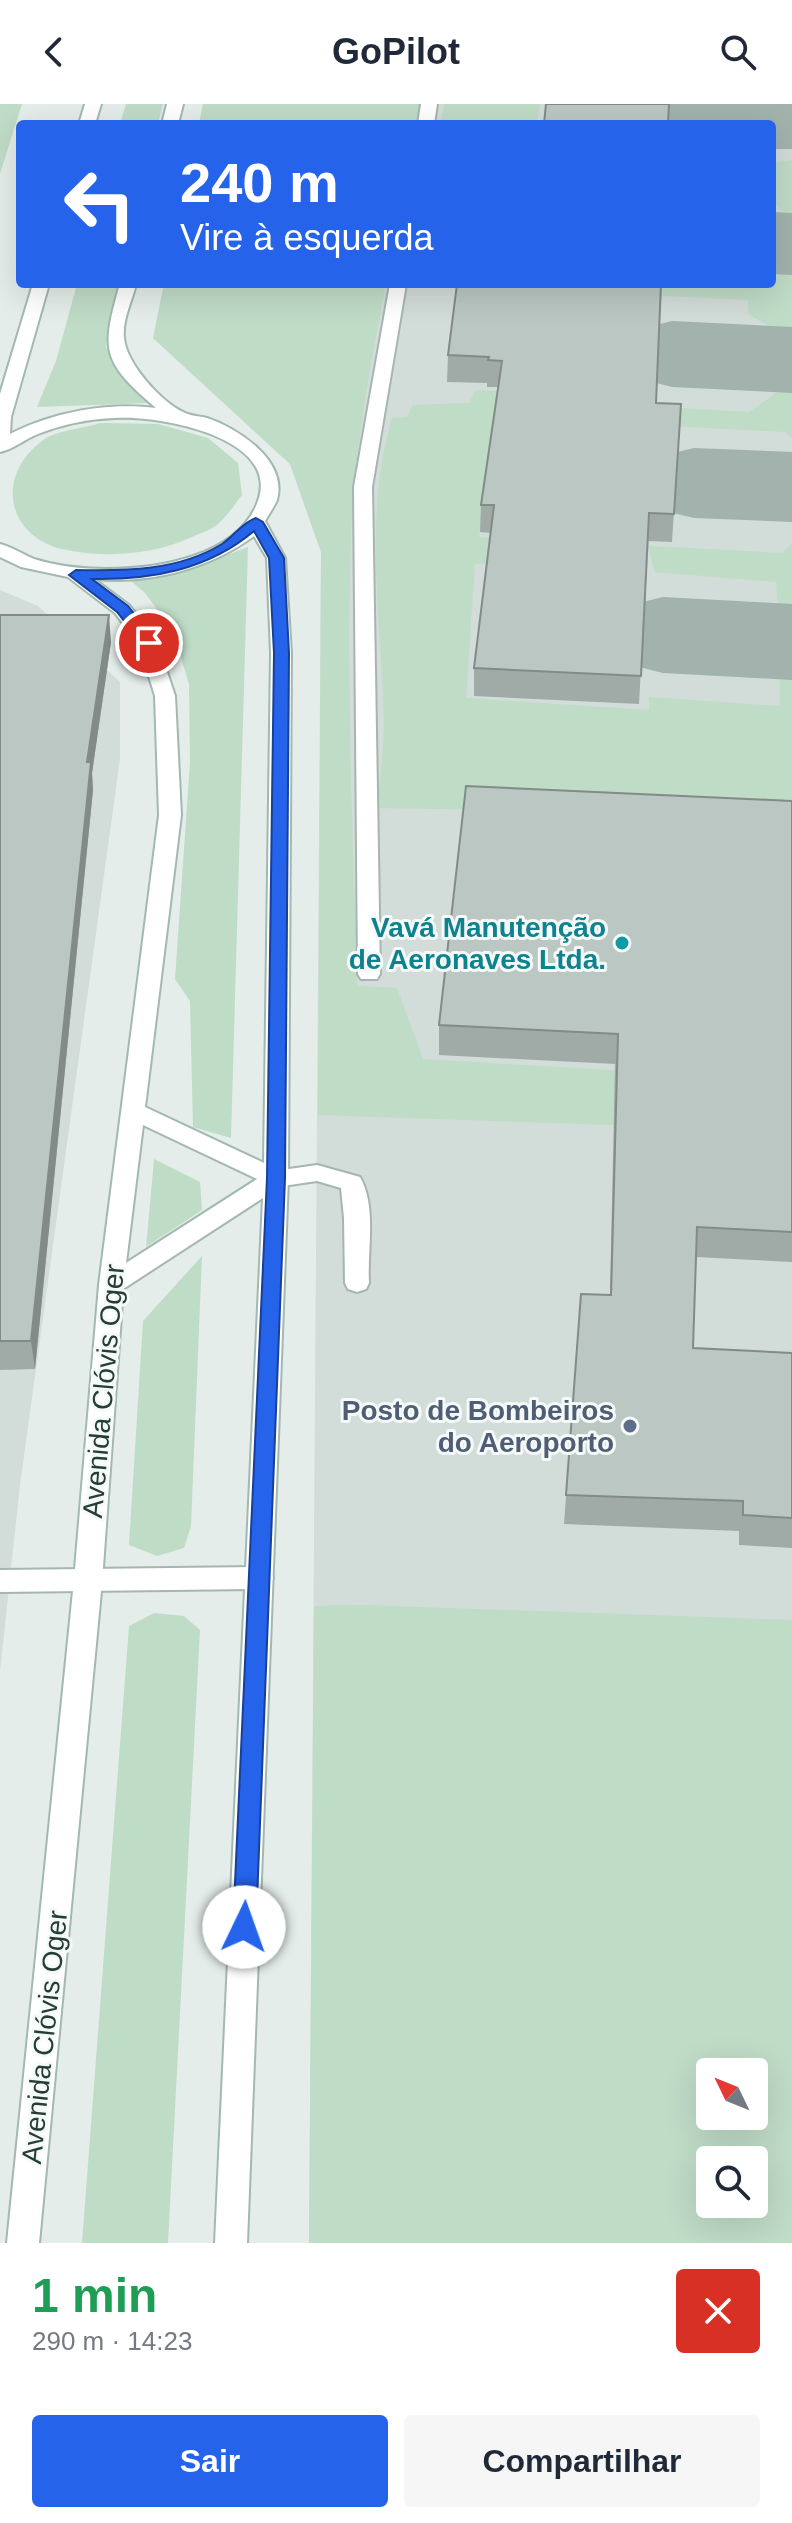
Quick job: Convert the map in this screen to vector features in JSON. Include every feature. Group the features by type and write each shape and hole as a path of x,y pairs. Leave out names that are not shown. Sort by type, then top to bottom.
{"main road":[{"path":"0,447 2,417 40,288"},
{"path":"127,288 114,338 120,357 134,378 177,417"},
{"path":"369,974 363,487 397,288"},
{"path":"0,447 37,428 82,416 129,412 177,417 238,440 258,458 268,478 268,500 256,522 227,547 182,566 130,575 76,575 40,568 0,550"},
{"path":"231,2243 276,1178 281,653 276,558 256,522"},
{"name":"Avenida Clóvis Oger","path":"23,2243 88,1581 111,1285 170,815 165,696 149,643 122,609 76,575"},
{"path":"133,1111 276,1178"},
{"path":"111,1285 276,1178 317,1173 351,1183 356,1195 354,1256 357,1283"},
{"path":"0,1581 259,1578"}],"shaded area":[{"path":"203,104 792,104 792,2243 309,2243 321,552 290,464 153,338 163,288 776,288 776,120 200,120"},
{"path":"0,590 38,606 120,682 120,759 20,1485 0,1671"}],"green space":[{"path":"0,104 22,104 16,120 0,174"},
{"path":"126,104 163,104 159,120 121,120"},
{"path":"203,104 421,104 418,120 200,120"},
{"path":"444,104 540,104 538,120 441,120"},
{"path":"792,160 792,219 776,205 776,162"},
{"path":"792,266 792,339 748,314 748,300 498,288 776,288 776,276"},
{"path":"76,288 119,288 106,347 126,378 149,403 37,407 56,361"},
{"path":"163,288 385,288 359,441 351,536 350,705 357,986 397,988 423,1059 792,1081 792,1131 318,1115 321,552 290,464 153,338"},
{"path":"792,382 792,438 785,432 496,417 479,537 782,553 792,543 792,624 779,623 776,582 655,572 649,550 550,549 543,562 475,564 466,698 649,710 649,697 780,706 780,664 792,663 792,814 377,808 384,722 376,532 383,457 392,418 407,417 413,405 469,403 476,390 641,399 645,406 749,412"},
{"path":"101,423 158,424 208,438 238,463 242,495 213,528 159,548 106,554 54,547 36,537 24,525 16,511 13,495 15,479 32,449 48,437"},
{"path":"248,547 231,1138 193,1127 190,1001 175,979 190,762 189,684 173,631 145,593 130,580 178,574"},
{"path":"154,1159 200,1182 202,1210 146,1247"},
{"path":"202,1256 191,1526 184,1548 157,1556 129,1545 143,1321"},
{"path":"362,1605 792,1620 792,2243 309,2243 314,1606"},
{"path":"154,1613 184,1616 200,1630 168,2243 82,2243 129,1626"}],"building":[{"path":"546,104 669,104 668,120 544,120"},
{"path":"456,288 661,288 656,403 681,404 674,514 649,513 641,676 474,668 494,505 481,505 502,361 488,360 489,357 448,355"},
{"path":"0,615 109,615 87,762 91,762 31,1341 0,1341"},
{"path":"466,786 792,801 792,1232 697,1227 693,1348 792,1353 792,1518 743,1515 743,1501 566,1495 581,1294 611,1295 618,1034 439,1025"}],"taxiway":[{"path":"686,117 792,120"},
{"path":"776,243 792,244"},
{"path":"672,354 792,360"},
{"path":"694,483 792,487"},
{"path":"663,635 792,642"}],"place":[{"name":"Vavá Manutenção de Aeronaves Ltda.","path":"622,943"},
{"name":"Posto de Bombeiros do Aeroporto","path":"630,1426"}],"route":[{"path":"149,643 122,609 76,575 130,575 182,566 227,547 256,522 276,558 281,653 276,1178 244,1927"}]}
